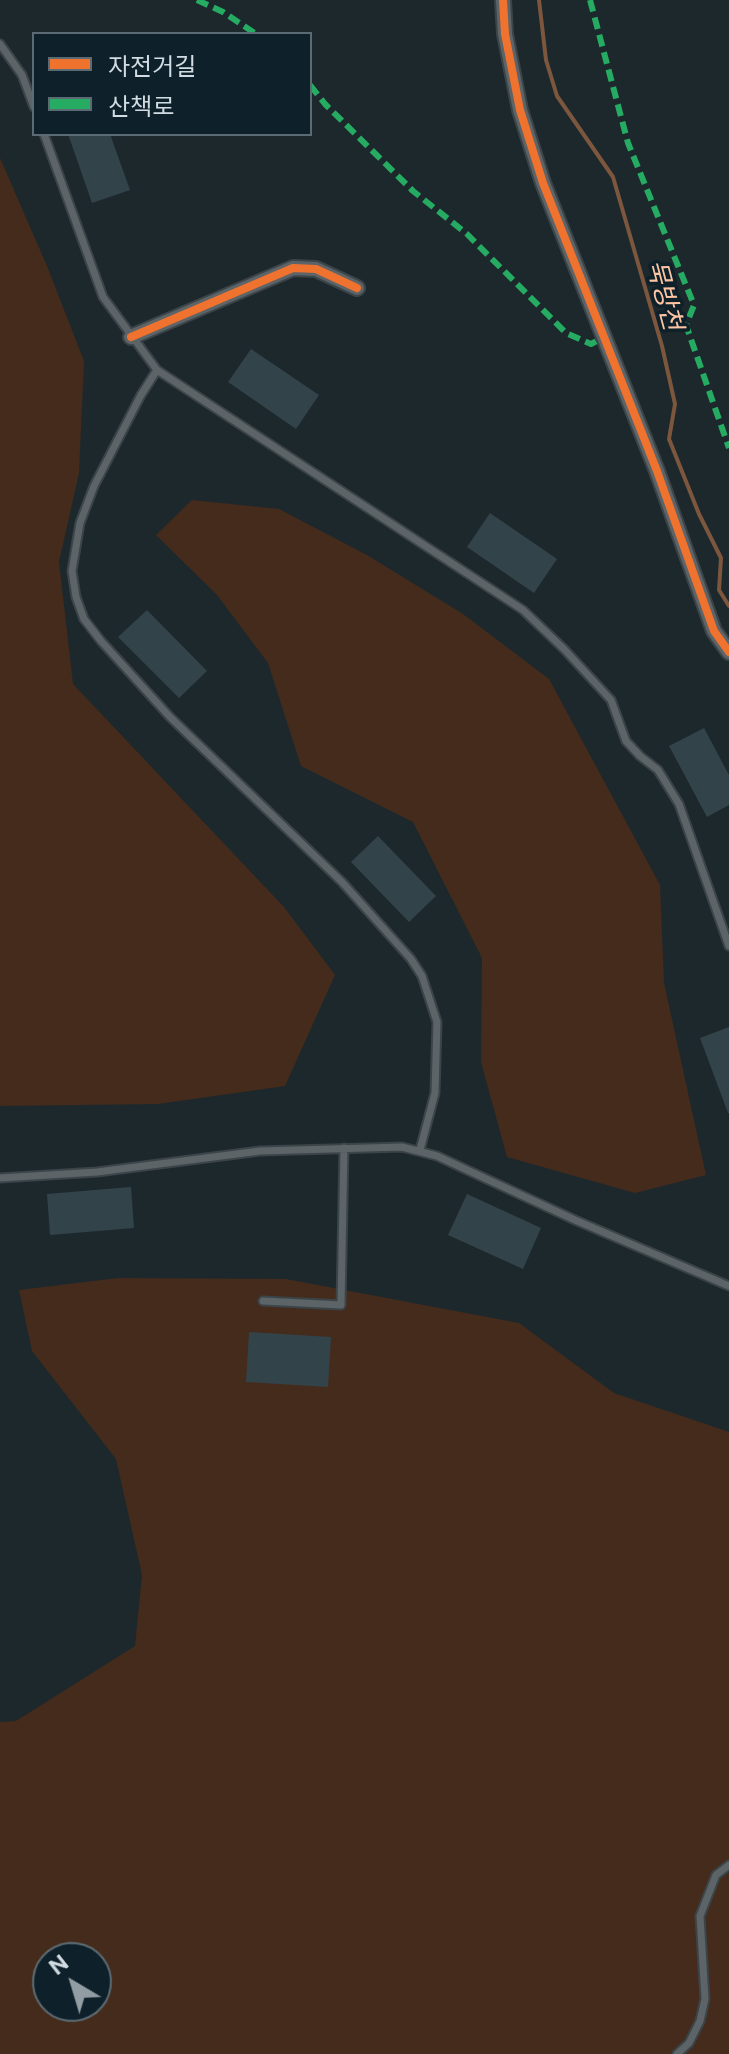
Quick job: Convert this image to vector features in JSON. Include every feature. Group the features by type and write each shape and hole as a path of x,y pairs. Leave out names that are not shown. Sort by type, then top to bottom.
{"street":[{"path":"503,0 505,34 520,110 543,183 657,471 714,631 729,652"},
{"path":"131,337 293,268 316,269 357,288"}],"lane":[{"path":"0,44 22,75 32,102"},
{"path":"45,136 103,297 157,370 523,610 611,700 626,741 658,770 679,804 729,946"},
{"path":"157,370 94,486 80,523 72,571 76,597 84,619 101,641 170,717 342,882 411,959 422,976 437,1022 435,1093 420,1150"},
{"path":"0,1178 97,1172 260,1151 402,1147 420,1150 729,1286"},
{"path":"263,1301 341,1305 344,1148"},
{"path":"677,2054 689,2043 700,2021 705,1999 700,1916 716,1875 729,1865"}],"shaded area":[{"path":"0,158 84,361 79,473 59,562 73,684 284,907 335,975 285,1086 158,1104 0,1106"},
{"path":"192,500 279,509 367,555 463,614 549,679 660,885 664,983 706,1175 635,1193 507,1157 481,1062 482,958 413,822 301,766 268,663 217,595 156,535"},
{"path":"118,1278 286,1279 519,1323 614,1393 729,1432 729,2054 0,2054 0,1722 16,1721 135,1646 142,1575 116,1459 32,1351 19,1290"}],"building":[{"path":"69,136 111,136 130,190 92,203"},
{"path":"251,349 319,395 296,429 228,382"},
{"path":"490,513 557,559 534,593 467,547"},
{"path":"147,610 207,671 179,698 118,637"},
{"path":"704,728 729,775 729,805 707,817 669,746"},
{"path":"378,836 436,896 409,922 351,862"},
{"path":"729,1027 729,1113 728,1113 700,1038"},
{"path":"131,1187 134,1228 50,1235 47,1194"},
{"path":"467,1194 541,1228 523,1269 448,1235"},
{"path":"249,1332 331,1337 328,1387 246,1382"}],"waterway":[{"name":"묵방천","path":"539,0 546,60 557,96 613,177 662,346 675,404 669,439 699,514 721,558 719,590 729,606"}],"marked path":[{"path":"197,0 223,12 253,32"},
{"path":"590,0 628,143 694,305 686,325 729,448"},
{"path":"312,88 413,191 467,234 566,333 591,344 604,337"}],"cycle path":[{"path":"503,0 505,34 520,110 543,183 657,471 714,631 729,652"},
{"path":"131,337 293,268 316,269 357,288"}]}
